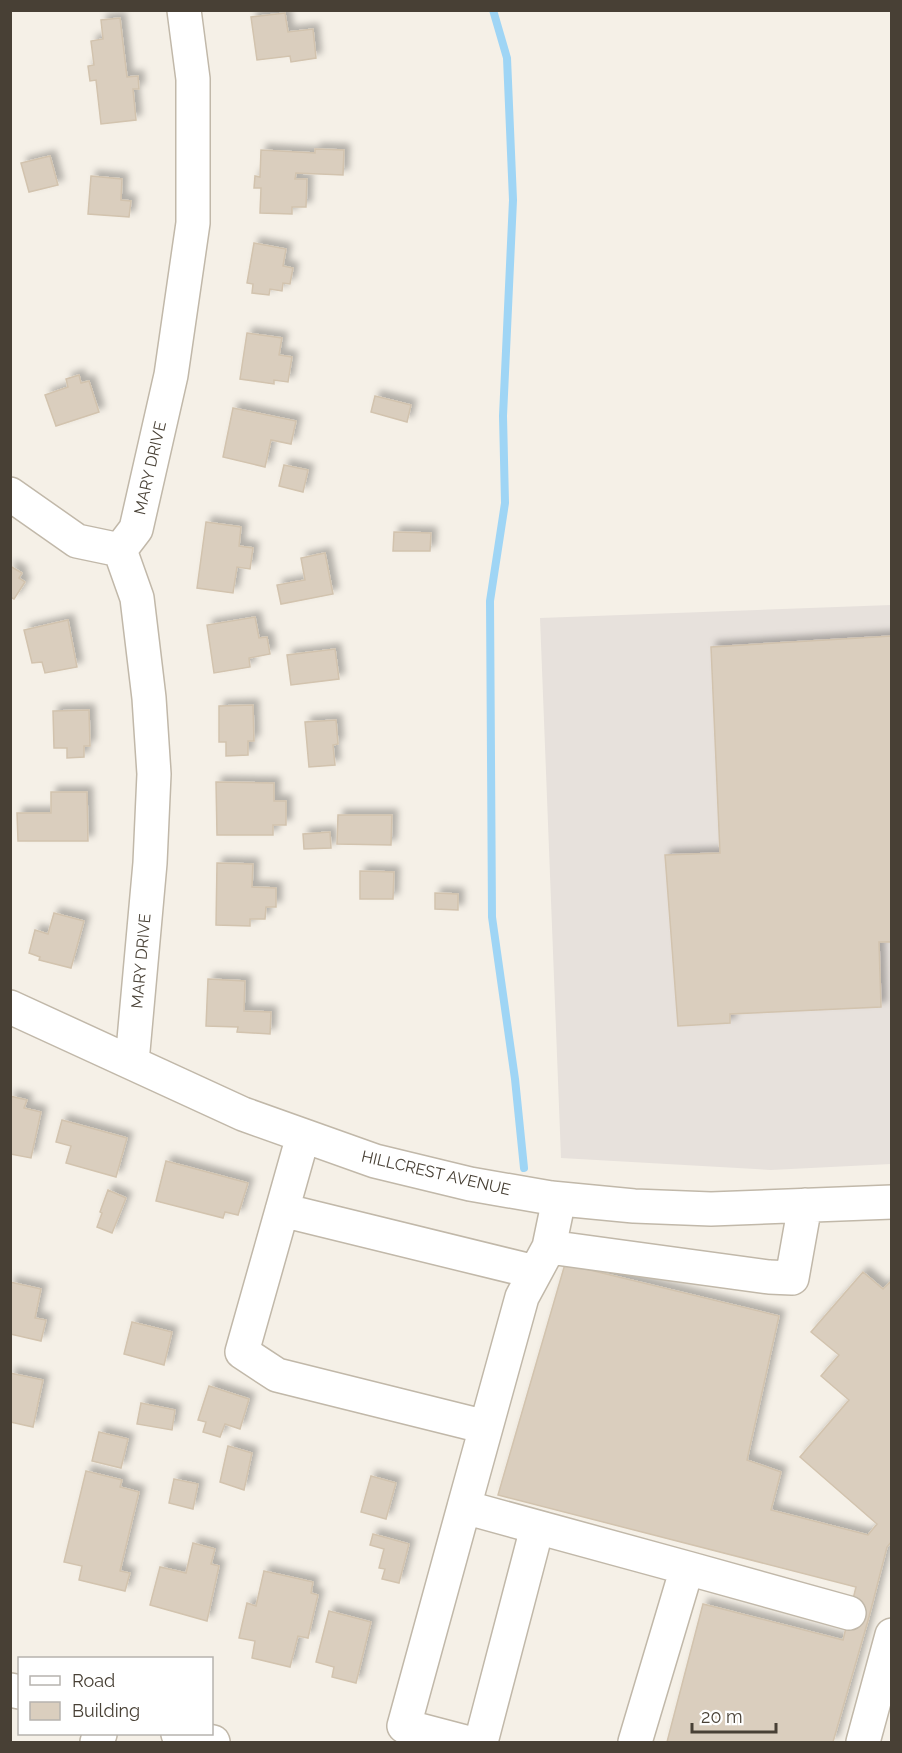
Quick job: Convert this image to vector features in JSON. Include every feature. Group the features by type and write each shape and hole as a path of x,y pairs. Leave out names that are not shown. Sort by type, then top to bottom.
{"street":[{"name":"MARY DRIVE","path":"132,1062 150,863 154,774 149,698 137,598 120,550 136,529 166,397 193,223 193,79 184,10"},
{"path":"10,494 77,541 120,550"},
{"name":"HILLCREST AVENUE","path":"10,1007 243,1114 375,1161 470,1184 559,1198 634,1206 711,1209 891,1202"},
{"path":"303,1136 242,1352 277,1375 486,1427"},
{"path":"465,1743 404,1726 522,1297 542,1260 559,1198"},
{"path":"282,1210 542,1260 792,1278 806,1205"},
{"path":"464,1507 875,1622 863,1743"},
{"path":"481,1743 537,1528"},
{"path":"635,1743 687,1568"},
{"path":"182,1735 213,1743"}],"shaded area":[{"path":"891,605 891,1164 771,1170 561,1158 540,618"}],"building":[{"path":"285,13 288,32 313,29 316,58 291,62 290,56 257,60 251,17"},
{"path":"120,18 127,77 138,76 139,89 133,89 136,120 101,124 96,80 90,81 88,66 94,65 91,41 103,39 101,20"},
{"path":"315,149 344,150 343,175 296,173 295,179 307,179 306,207 292,207 292,214 260,213 261,188 254,188 255,176 260,177 261,150 315,153"},
{"path":"50,156 58,185 29,192 21,163"},
{"path":"91,176 122,179 121,200 131,201 129,217 88,214"},
{"path":"254,243 286,249 283,266 293,268 290,284 283,283 282,291 270,289 269,295 252,293 253,284 247,283"},
{"path":"247,333 282,338 279,355 292,357 288,382 274,380 274,384 240,379"},
{"path":"79,375 81,383 89,381 99,412 56,426 45,395 68,387 66,379"},
{"path":"375,396 411,405 407,422 371,412"},
{"path":"233,408 296,421 291,444 271,440 265,467 223,457"},
{"path":"284,465 308,470 303,492 279,486"},
{"path":"206,522 241,527 239,546 253,548 250,569 237,567 233,593 197,588"},
{"path":"394,532 431,533 430,551 393,551"},
{"path":"325,553 333,594 281,604 277,585 305,580 301,558"},
{"path":"10,566 22,573 19,578 25,582 14,599 10,597"},
{"path":"255,617 259,638 267,637 270,654 249,658 250,667 214,673 207,625"},
{"path":"68,620 77,667 45,673 42,662 32,663 24,630"},
{"path":"892,636 892,942 879,942 881,1007 730,1014 730,1023 678,1026 665,855 720,853 711,647"},
{"path":"335,649 339,679 291,685 287,655"},
{"path":"253,705 254,741 248,741 248,755 226,756 226,742 219,742 219,706"},
{"path":"89,710 90,746 84,746 84,757 67,758 67,748 54,748 53,711"},
{"path":"336,720 338,744 333,745 335,765 309,767 305,722"},
{"path":"216,782 274,783 274,801 286,801 286,825 273,825 273,835 217,835"},
{"path":"51,792 87,792 88,841 18,841 17,813 51,813"},
{"path":"338,815 392,815 391,845 337,844"},
{"path":"330,832 331,848 304,849 303,834"},
{"path":"217,863 253,864 252,887 276,888 276,907 266,907 265,919 250,919 250,926 216,925"},
{"path":"360,871 394,872 393,899 360,899"},
{"path":"435,893 458,894 458,910 435,909"},
{"path":"54,913 84,921 71,968 39,960 40,957 29,953 35,930 48,934"},
{"path":"208,979 245,981 244,1011 271,1012 270,1034 237,1032 238,1027 206,1026"},
{"path":"10,1096 27,1100 24,1108 41,1112 31,1158 10,1154"},
{"path":"62,1120 127,1138 116,1177 66,1163 71,1146 56,1142"},
{"path":"166,1161 248,1183 238,1215 225,1212 223,1218 156,1201"},
{"path":"108,1190 126,1198 112,1233 97,1227"},
{"path":"565,1264 779,1316 747,1460 781,1472 771,1510 868,1535 877,1524 800,1457 849,1400 821,1376 839,1355 811,1332 863,1272 883,1289 892,1280 892,1541 887,1547 833,1742 667,1742 703,1604 843,1640 856,1587 498,1495"},
{"path":"10,1282 41,1289 35,1318 46,1320 41,1341 10,1334"},
{"path":"132,1322 172,1332 164,1365 124,1354"},
{"path":"10,1373 43,1380 33,1427 10,1422"},
{"path":"209,1386 249,1399 240,1429 225,1424 220,1437 203,1432 206,1422 198,1420"},
{"path":"141,1403 175,1410 172,1430 137,1424"},
{"path":"99,1432 128,1439 121,1468 92,1461"},
{"path":"228,1446 252,1453 244,1490 220,1482"},
{"path":"86,1471 122,1480 120,1487 139,1492 120,1571 130,1573 125,1591 79,1580 82,1566 64,1562"},
{"path":"371,1476 396,1483 386,1519 361,1512"},
{"path":"174,1479 198,1484 193,1509 169,1503"},
{"path":"373,1534 409,1544 399,1583 382,1579 385,1569 379,1568 384,1549 370,1545"},
{"path":"193,1543 215,1549 211,1564 219,1566 207,1621 150,1605 160,1567 186,1573"},
{"path":"264,1571 313,1582 311,1593 318,1595 308,1638 298,1636 290,1667 252,1658 255,1641 239,1638 247,1603 256,1606"},
{"path":"329,1611 371,1622 356,1683 332,1677 334,1667 316,1662"}],"waterway":[{"path":"493,10 507,58 513,200 503,416 505,503 490,601 492,917 515,1079 524,1168"}]}
